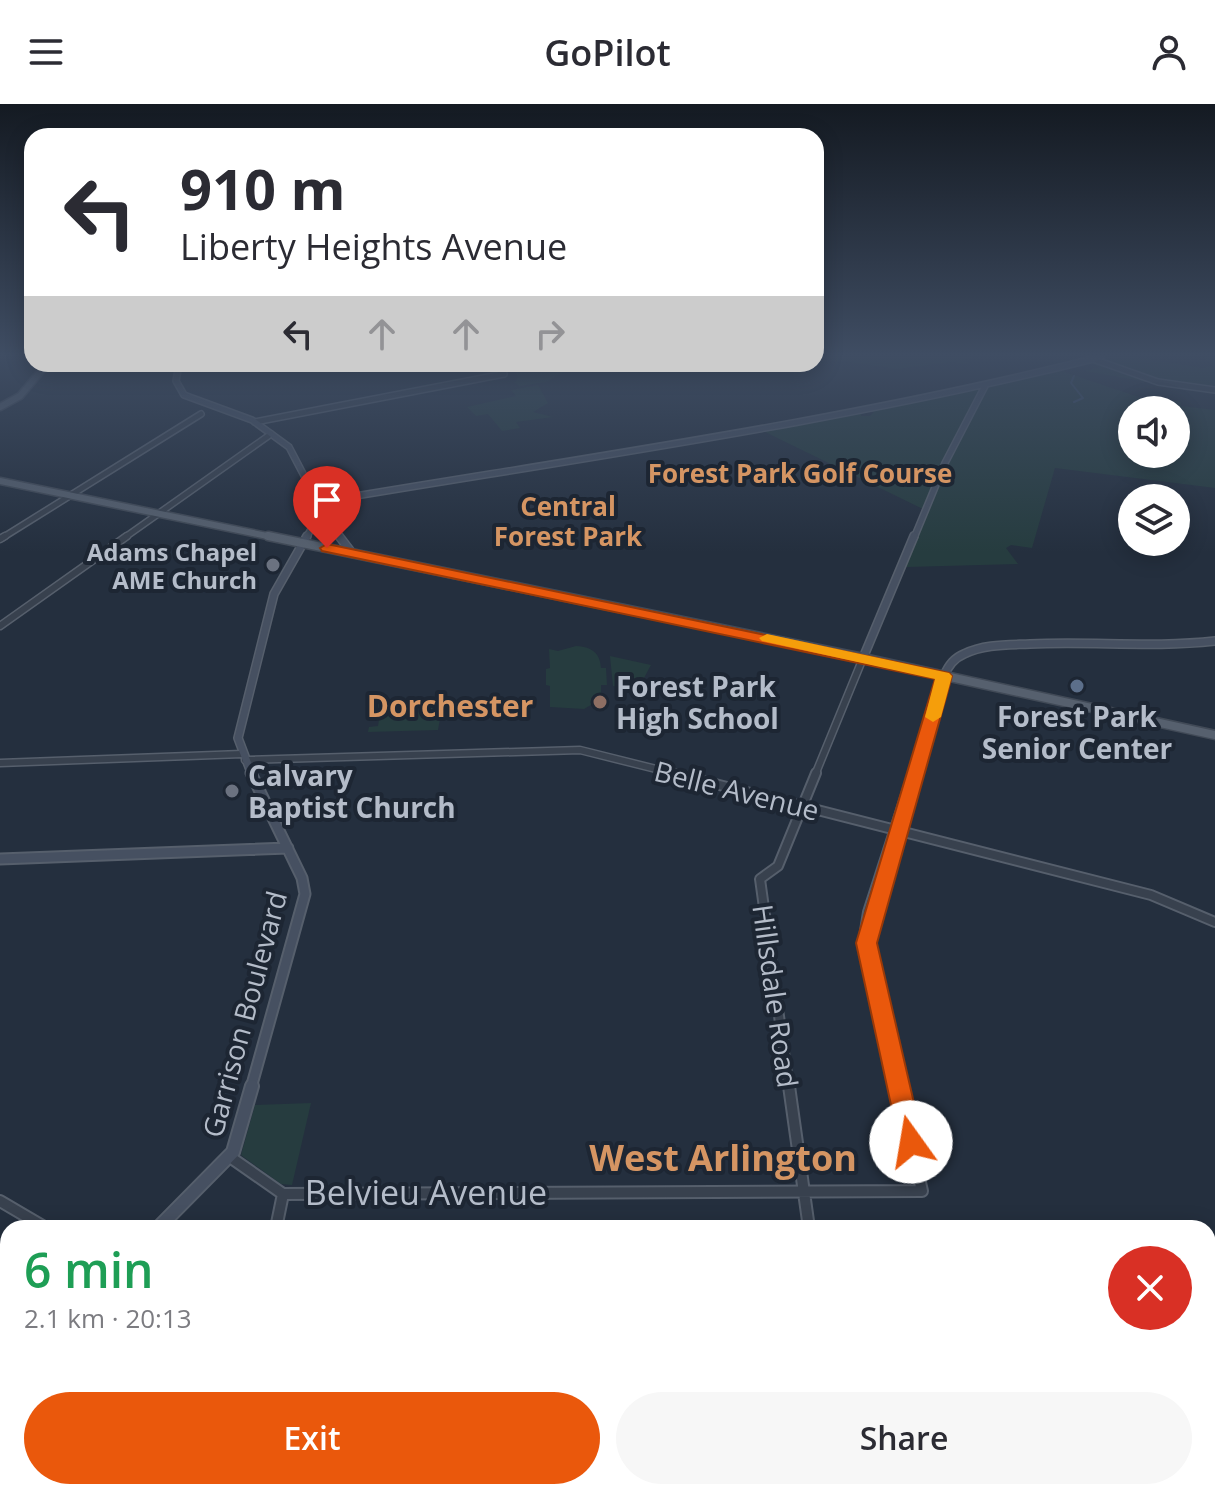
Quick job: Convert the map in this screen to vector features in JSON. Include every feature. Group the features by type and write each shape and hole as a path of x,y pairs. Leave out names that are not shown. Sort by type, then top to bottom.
{"main road":[{"path":"255,422 291,449 344,546 352,553"},
{"path":"321,506 802,422"},
{"name":"Hillsdale Road","path":"863,658 945,463 966,422"},
{"path":"0,483 863,658 1215,735"},
{"name":"Garrison Boulevard","path":"166,1220 230,1157 236,1145 303,907 304,884 243,757 240,728 270,607 321,506"},
{"path":"944,676 949,665 962,654 991,646 1086,641 1187,644 1215,641"},
{"path":"0,859 288,848"}],"street":[{"path":"0,539 188,422"},
{"path":"0,623 271,434"},
{"name":"Hillsdale Road","path":"808,1220 760,879 778,866 863,658"},
{"path":"896,830 944,676"},
{"name":"Belle Avenue","path":"0,763 580,750 1151,895 1215,922"},
{"name":"Belvieu Avenue","path":"230,1157 283,1194 922,1191 867,943 896,830"},
{"path":"278,1220 283,1194"},
{"path":"0,1201 32,1220"}],"green space":[{"path":"495,422 516,422 520,428 502,431"},
{"name":"Forest Park Golf Course","path":"803,422 1118,422 1118,468 1190,468 1190,422 1215,422 1215,488 1055,468 1032,548 1011,545 1006,548 1018,564 905,566 927,511 761,430"},
{"path":"576,646 597,654 601,668 606,668 607,685 601,685 601,699 584,709 550,707 550,686 546,685 546,669 550,668 549,649 558,651"},
{"path":"610,656 651,665 638,689 613,686"},
{"path":"373,703 443,703 438,730 368,732 369,727 378,726 379,720 370,720"},
{"path":"311,1103 292,1185 281,1184 241,1155 255,1105"}],"slow traffic":[{"path":"767,638 944,676 933,717"}],"place":[{"name":"Adams Chapel AME Church","path":"273,565"},
{"name":"Forest Park Senior Center","path":"1077,686"},
{"name":"Forest Park High School","path":"600,702"},
{"name":"Calvary Baptist Church","path":"232,791"}],"district":[{"name":"Forest Park Golf Course","path":"800,473"},
{"name":"Central Forest Park","path":"568,521"},
{"name":"Dorchester","path":"450,705"},
{"name":"West Arlington","path":"723,1157"}],"route":[{"path":"327,548 944,676 867,943 911,1142"}]}
